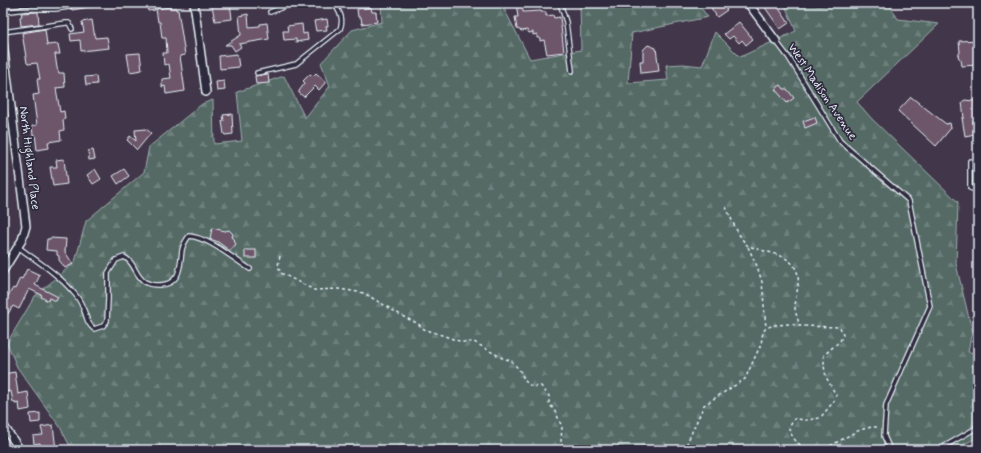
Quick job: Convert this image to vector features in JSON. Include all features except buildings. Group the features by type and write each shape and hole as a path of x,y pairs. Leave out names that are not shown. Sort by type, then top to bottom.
{"street":[{"path":"194,3 206,92"},
{"path":"748,3 776,41"},
{"name":"North Highland Place","path":"3,43 26,215 26,226 22,240 3,271"},
{"path":"3,425 19,450"}],"lane":[{"path":"270,12 293,3"},
{"path":"257,73 296,64 340,29 343,22 340,12 334,3"},
{"path":"560,3 566,22 572,71"},
{"path":"3,12 26,9 55,9 68,7"},
{"path":"3,32 66,23 68,23 72,29"},
{"name":"West Madison Avenue","path":"776,41 840,141 909,201 930,306 886,405 884,436 890,450"},
{"path":"970,162 970,188 978,191"},
{"path":"978,202 976,203 978,217"},
{"path":"18,247 44,266 74,292 83,306 86,319 90,326 94,329 103,326 107,321 108,273 116,260 124,257 131,260 137,273 144,281 152,286 168,284 180,271 182,248 189,236 198,237 208,241 250,269"},
{"path":"938,450 978,427"}],"path":[{"path":"726,207 737,229 748,246 757,266 762,282 766,328"},
{"path":"748,246 784,257 798,272 795,307 796,317 800,326"},
{"path":"280,256 278,266 281,273 314,290 339,289 364,293 417,323 424,329 462,342 474,342 504,358 511,360 520,371 525,381 532,387 541,386 549,396 549,403 556,413 562,427 561,441 565,450"},
{"path":"684,450 704,405 745,379 761,344 763,332 766,328 774,325 791,324 800,326 840,327 844,335 840,341 824,355 826,377 836,395 835,400 820,418 807,420 794,419 789,428 796,441 808,450"},
{"path":"819,450 828,447 844,437 870,427 884,428"}],"green space":[{"path":"381,3 501,3 530,59 581,50 580,3 697,3 708,17 632,33 628,83 668,80 666,65 683,64 702,66 715,32 740,57 796,31 784,3 888,3 898,19 939,24 857,102 872,119 958,202 956,264 972,331 968,352 978,353 978,437 953,450 72,450 60,427 17,367 7,343 35,296 75,262 86,221 144,172 149,147 202,104 213,100 214,144 242,141 237,92 284,76 305,118 330,86 321,63 352,30 382,22"}]}
